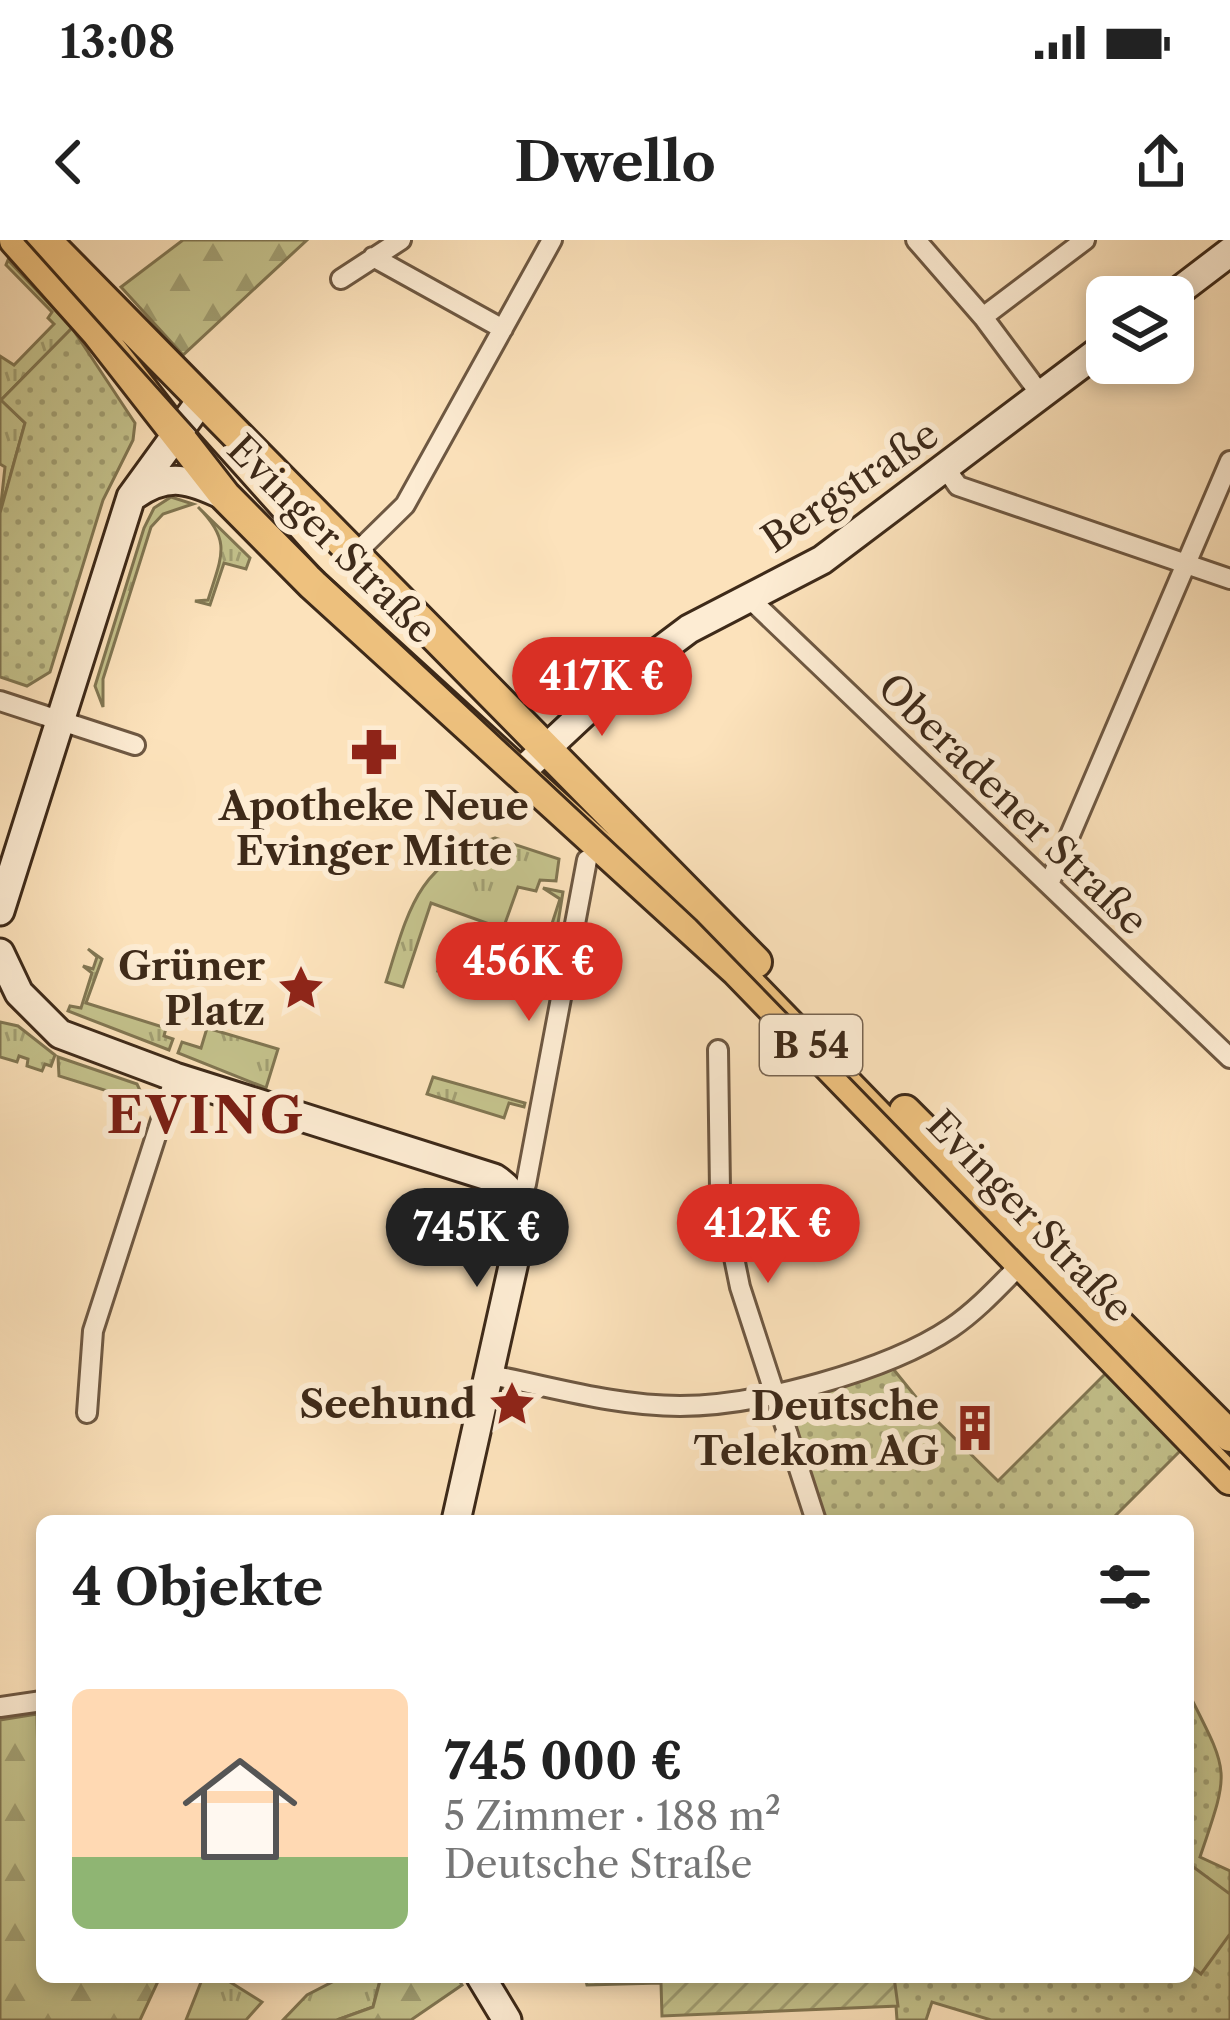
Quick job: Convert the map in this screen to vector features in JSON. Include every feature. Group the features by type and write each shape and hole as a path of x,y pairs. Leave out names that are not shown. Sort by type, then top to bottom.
{"main road":[{"name":"Evinger Straße","path":"15,240 225,496 313,585 737,970 1031,1254 1230,1436"},
{"name":"Evinger Straße","path":"45,240 352,556 547,747 1031,1254 1230,1479"}],"street":[{"path":"341,279 401,240"},
{"path":"352,556 406,505 552,240"},
{"path":"916,240 983,316 1041,395"},
{"path":"983,316 1085,240"},
{"path":"1194,279 1230,252"},
{"path":"373,256 503,329"},
{"name":"Bergstraße","path":"521,772 613,686 689,628 822,560 1086,361"},
{"path":"0,911 131,497 200,402"},
{"path":"1049,884 1230,461"},
{"path":"946,470 958,486 1230,579"},
{"path":"131,497 166,478 184,478 225,496"},
{"name":"Oberadener Straße","path":"749,598 1230,1058"},
{"path":"0,701 135,745"},
{"path":"458,1515 520,1234 518,1204 526,1184 586,860"},
{"path":"0,953 10,998 60,1034 175,1077 494,1178 518,1204"},
{"path":"718,1050 721,1190 740,1287 814,1515"},
{"path":"87,1413 93,1331 175,1077"},
{"path":"490,1375 641,1404 724,1402 775,1392 886,1360 950,1328 1031,1254"},
{"path":"0,1707 36,1702"},
{"path":"485,1983 507,2020"}],"green space":[{"path":"183,240 307,240 183,355 121,287"},
{"path":"8,260 72,328 1,400 25,423 0,513 5,467 0,464 0,356 14,365 54,324 48,318 52,312 6,265"},
{"path":"72,328 135,423 133,440 103,500 50,672 27,686 0,677 0,513 25,423 1,400"},
{"path":"171,497 193,504 163,514 151,527 103,679 103,707 95,686 144,528 154,508"},
{"path":"198,507 250,558 246,569 224,563 210,605 195,601 208,600 220,560 220,540"},
{"path":"495,838 559,859 556,881 540,880 536,891 518,887 503,929 431,903 403,987 386,982 419,893 448,861"},
{"path":"543,888 563,892 549,979 514,980 518,968 536,973 560,899"},
{"path":"447,942 512,966 508,979 438,971"},
{"path":"88,949 102,959 86,1003 166,1028 164,1036 173,1039 169,1050 68,1011 70,1006 81,1008 92,973 83,966 93,969 97,957"},
{"path":"0,1022 18,1026 55,1055 51,1066 45,1064 42,1071 27,1066 28,1059 19,1056 17,1062 0,1057"},
{"path":"207,1028 278,1049 266,1088 178,1053 182,1042 201,1048"},
{"path":"58,1057 137,1084 146,1103 59,1076"},
{"path":"433,1077 525,1103 524,1107 509,1103 504,1118 427,1094"},
{"path":"886,1360 928,1412 998,1481 1111,1368 1187,1444 1116,1515 814,1515 775,1392"},
{"path":"1194,1704 1221,1772 1217,1805 1200,1857 1230,1871 1230,2020 991,2020 932,2002 926,2020 897,2020 894,1983 1194,1983"},
{"path":"36,1714 36,1983 157,1983 140,2020 0,2020 0,1720"},
{"path":"1194,1867 1230,1894 1230,1934 1201,1974 1194,1969"},
{"path":"201,1983 232,1983 262,2002 246,2020 186,2020"},
{"path":"330,1983 379,1983 373,2007 337,2020 283,2020 307,1995"},
{"path":"379,1983 462,1985 411,2020 337,2020 373,2007"},
{"path":"661,1983 895,1983 898,2006 662,2016"}],"tram line":[{"path":"25,240 319,568 696,920 1230,1469"}],"place":[{"name":"Apotheke Neue Evinger Mitte","path":"374,752"},
{"name":"Grüner Platz","path":"301,988"},
{"name":"Seehund","path":"512,1404"},
{"name":"Deutsche Telekom AG","path":"975,1428"}],"district":[{"name":"EVING","path":"206,1115"}]}
